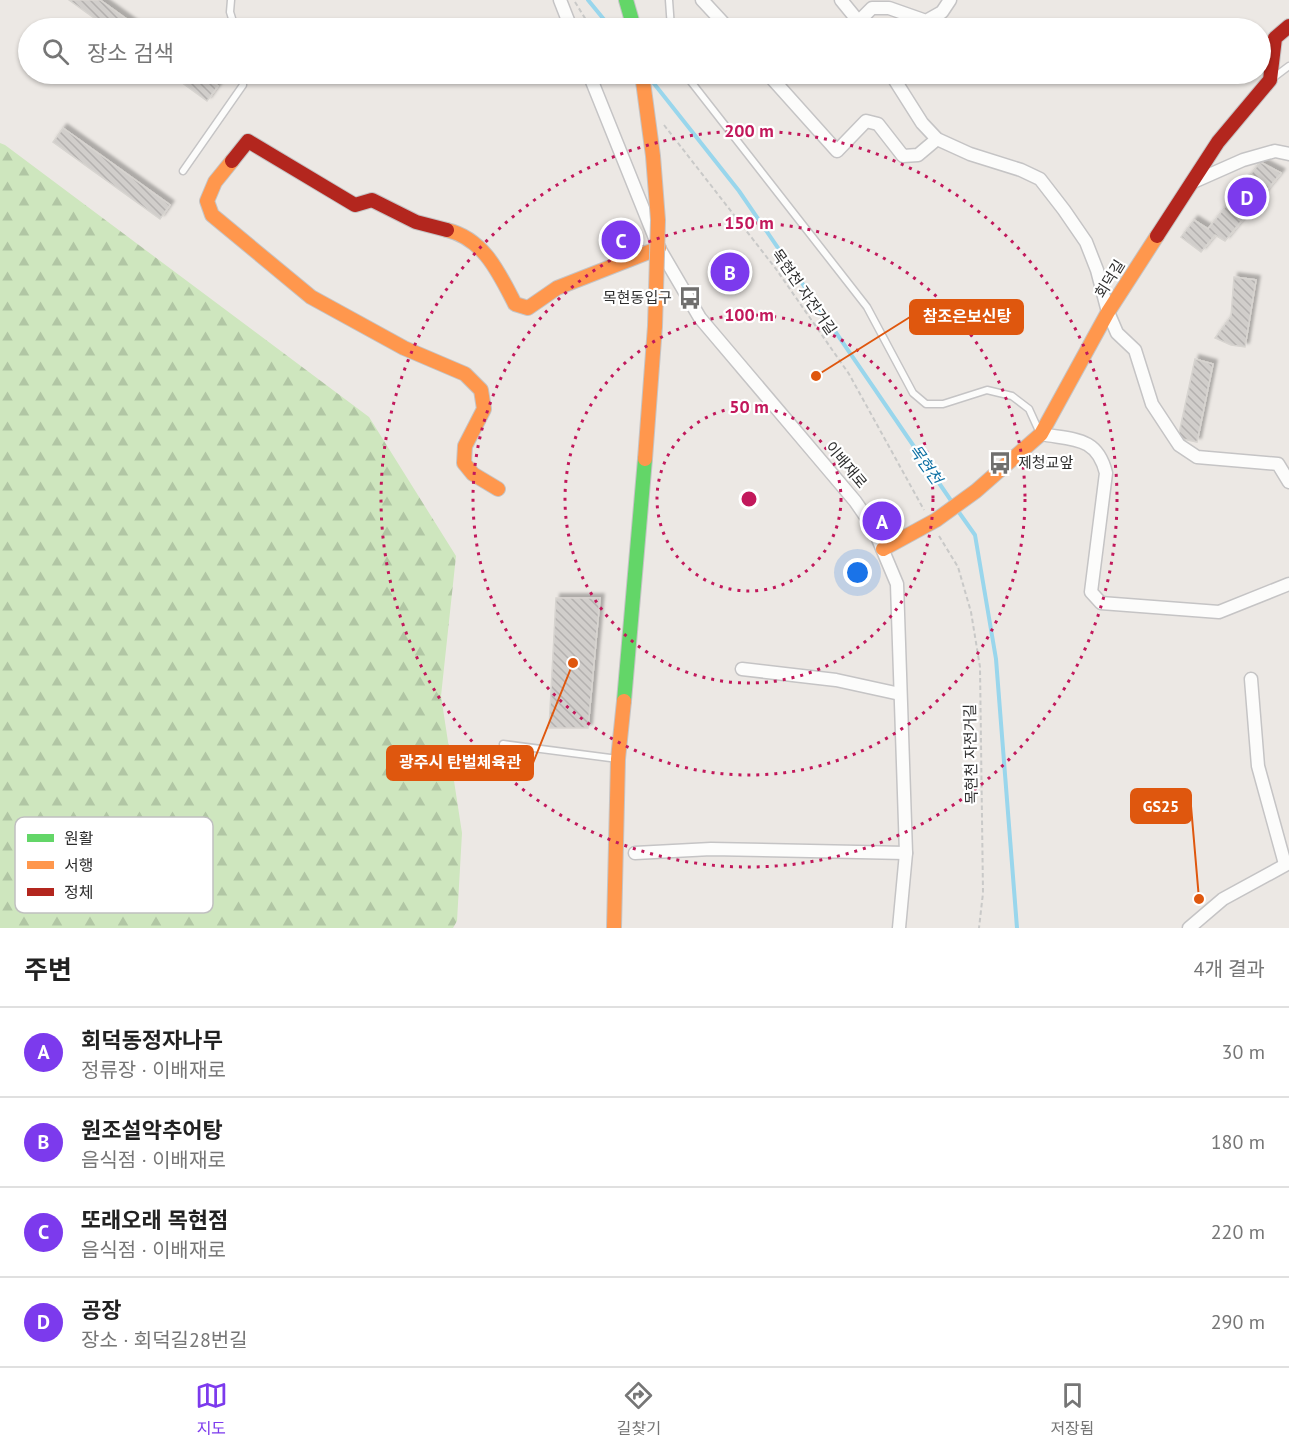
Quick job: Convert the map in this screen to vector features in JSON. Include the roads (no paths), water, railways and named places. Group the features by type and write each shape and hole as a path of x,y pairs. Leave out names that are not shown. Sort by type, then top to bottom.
{"street":[{"path":"560,0 568,18"},
{"path":"626,0 631,18"},
{"path":"702,0 719,18"},
{"path":"841,0 855,18"},
{"path":"931,18 942,12 950,0"},
{"path":"866,18 872,8 889,8 917,18"},
{"path":"1271,72 1275,38 1289,26"},
{"name":"이배재로","path":"593,84 659,248 700,318 855,501 873,527 897,584 906,853 899,928"},
{"path":"614,928 618,759 635,591 655,326 658,220 653,156 643,84"},
{"path":"777,84 837,151 866,122 878,124 903,156 918,155 938,139"},
{"path":"897,84 922,123 938,139 970,154 1040,179 1086,242 1117,333 1136,350 1152,404 1179,445 1197,457 1278,464 1289,482"},
{"name":"회덕길","path":"883,549 934,521 976,491 1041,434 1108,312 1190,184 1218,142 1267,84"},
{"path":"498,489 473,474 464,463 465,446 484,409 480,390 465,374 404,348 311,297 212,215 207,201 215,182 248,141 355,205 372,200 416,222 452,231 479,246 496,267 515,304 528,308 557,288 659,248"},
{"path":"1190,184 1243,160 1275,151 1289,154"},
{"path":"1041,434 1088,443 1101,457 1106,473 1091,592 1101,603 1219,612 1289,584"},
{"path":"742,669 836,680 900,694"},
{"path":"1190,928 1223,900 1287,864 1258,766 1251,680"},
{"path":"635,853 711,849 906,853"}],"lane":[{"path":"231,0 232,18"},
{"path":"669,0 670,18"},
{"path":"1271,79 1289,66"},
{"path":"183,171 243,84"},
{"path":"693,84 867,307 913,393 926,404 943,404 987,390 1012,396 1029,409 1041,434"},
{"path":"503,744 618,759"}],"waterway":[{"name":"목현천","path":"588,0 603,18"},
{"name":"목현천","path":"654,84 739,191 952,502"},
{"name":"목현천","path":"958,511 975,535 996,659 1017,928"}],"place":[{"name":"공장","path":"1247,197"},
{"name":"또래오래 목현점","path":"621,240"},
{"name":"원조설악추어탕","path":"730,272"},
{"name":"목현동입구","path":"690,298"},
{"name":"참조은보신탕","path":"816,376"},
{"name":"제청교앞","path":"1000,463"},
{"name":"회덕동정자나무","path":"882,521"},
{"name":"광주시 탄벌체육관","path":"573,663"},
{"name":"GS25","path":"1199,899"}]}
